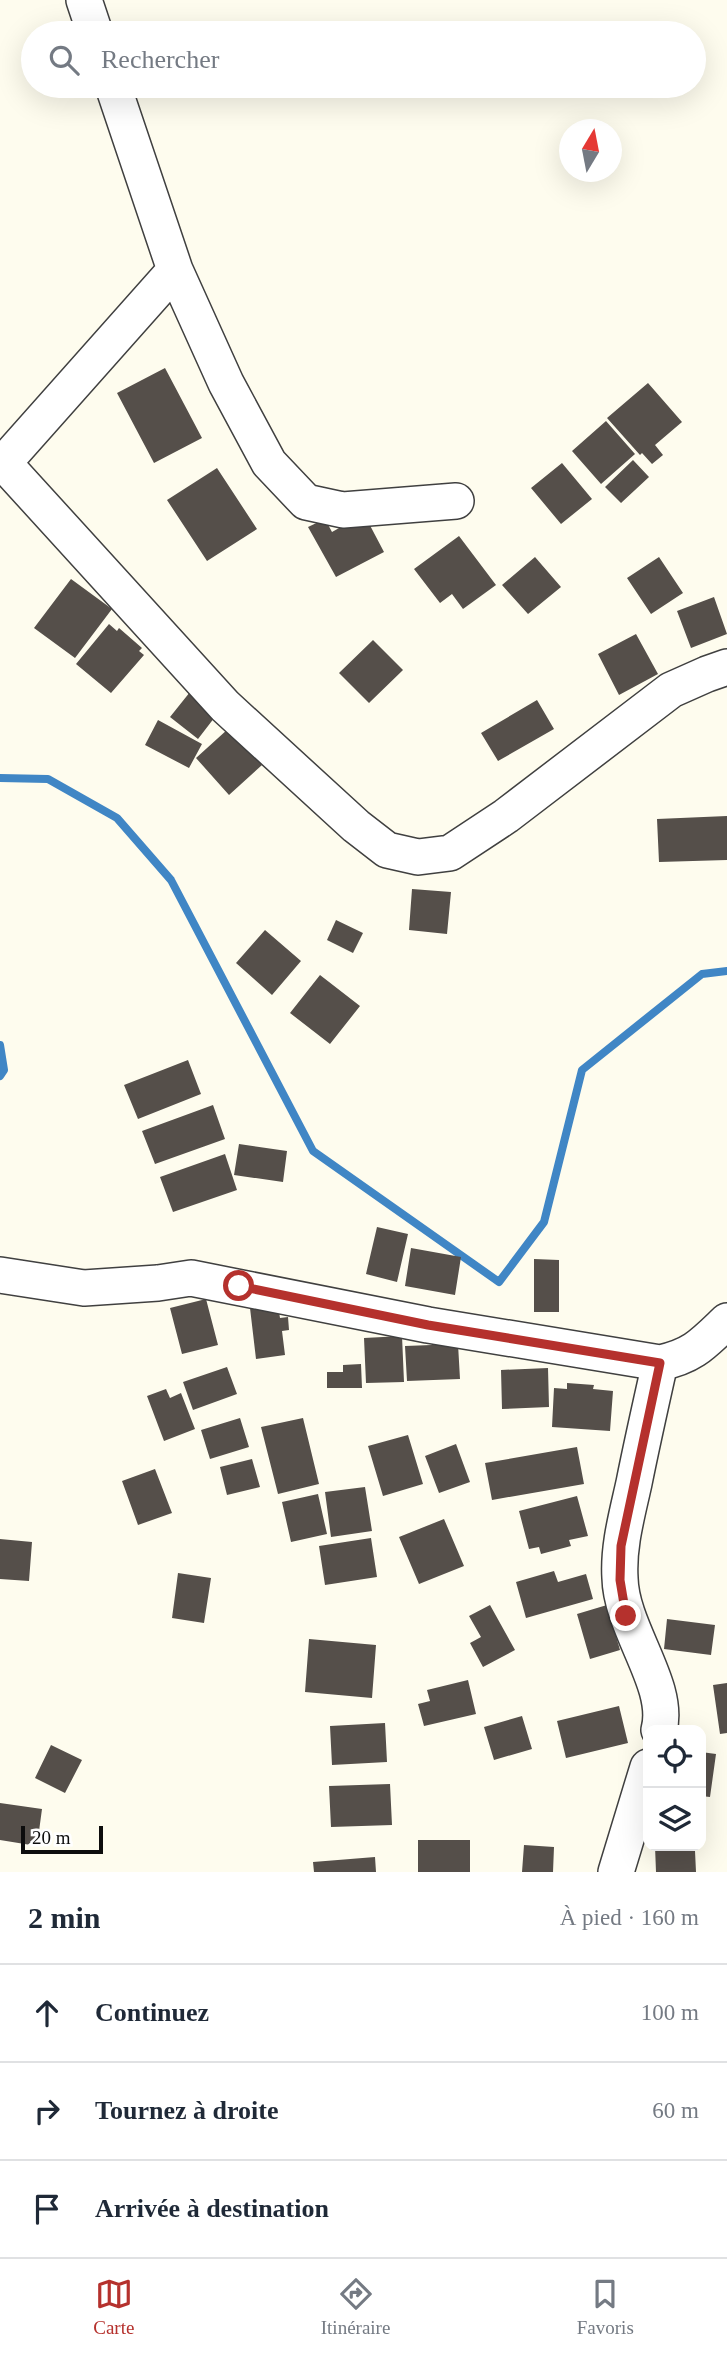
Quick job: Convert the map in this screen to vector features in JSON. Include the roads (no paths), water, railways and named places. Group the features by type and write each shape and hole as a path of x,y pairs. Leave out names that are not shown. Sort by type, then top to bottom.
{"street":[{"path":"84,0 91,21"},
{"path":"117,98 175,270 226,383 269,463 306,502 343,510 456,500"},
{"path":"175,270 1,463 225,706 356,826 387,850 418,857 450,853 506,816 671,690 727,667"},
{"path":"0,1275 84,1288 191,1278 428,1325 660,1363 681,1359 696,1351 727,1321"},
{"path":"660,1363 621,1546 620,1580 626,1616 658,1692 663,1717 661,1725"},
{"path":"616,1872 643,1783"}],"waterway":[{"path":"0,778 48,779 117,818 171,880 313,1151 499,1282 544,1222 582,1070 702,974 727,971"},
{"path":"0,1045 4,1070 0,1076"}]}
